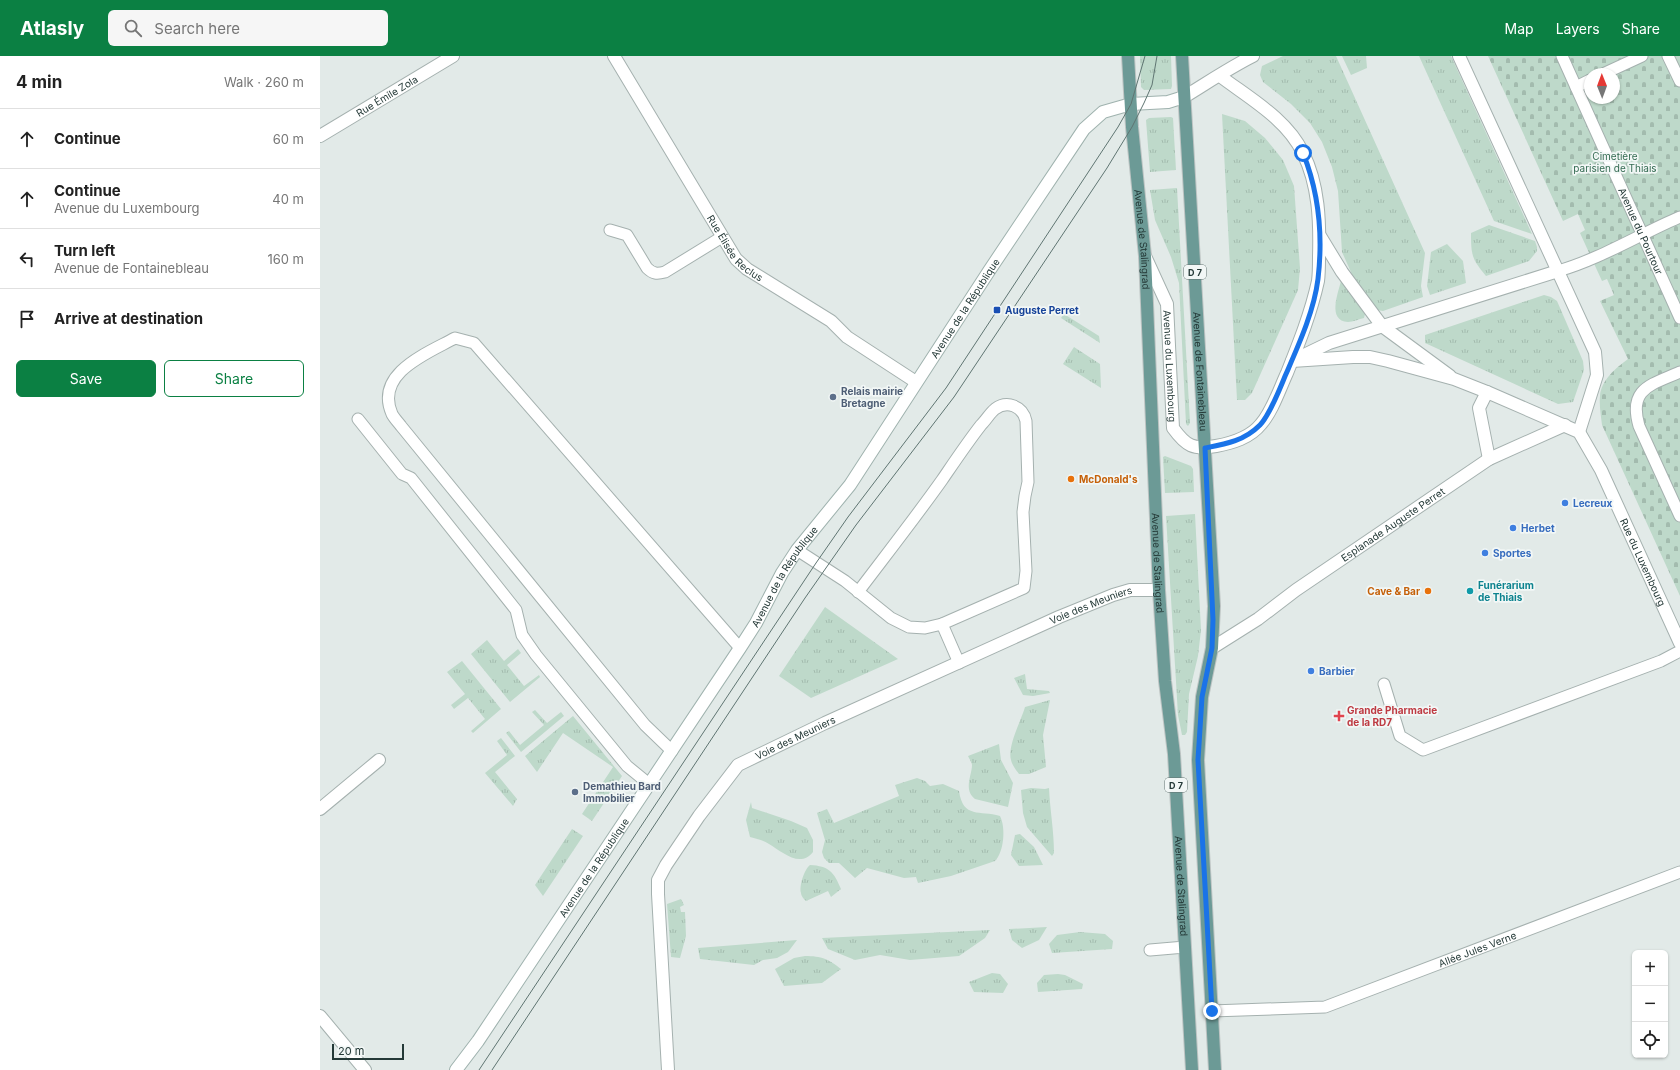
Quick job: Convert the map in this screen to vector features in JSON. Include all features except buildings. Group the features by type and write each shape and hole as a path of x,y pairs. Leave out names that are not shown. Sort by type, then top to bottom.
{"main road":[{"name":"Avenue de Stalingrad","path":"1128,56 1145,256 1159,590 1165,680 1174,754 1192,1070"},
{"name":"Avenue de Fontainebleau","path":"1182,56 1214,606 1212,648 1202,697 1198,760 1215,1070"}],"street":[{"name":"Rue Émile Zola","path":"320,136 453,56"},
{"name":"Rue Élisée Reclus","path":"614,56 736,259 747,269 831,321 847,336 916,382"},
{"name":"Avenue de la République","path":"456,1070 478,1041 740,648 756,623 782,573 797,550 850,485 916,382 1084,129 1103,112 1131,104 1168,102 1184,96 1253,56"},
{"path":"1292,361 1370,357 1454,379 1579,432 1597,375 1595,352 1458,56"},
{"name":"Avenue du Luxembourg","path":"1145,256 1167,304 1173,428 1182,441 1192,446 1205,448 1233,443 1248,435 1261,424 1276,397 1292,361 1308,319 1318,279 1320,236 1318,203 1311,174 1303,153 1290,133 1274,118 1220,76"},
{"path":"1320,236 1342,272 1382,326 1454,379"},
{"path":"1292,361 1329,342 1558,271"},
{"path":"1487,392 1479,408 1488,459"},
{"name":"Esplanade Auguste Perret","path":"1212,648 1258,619 1296,590 1488,459 1564,426"},
{"name":"Rue du Luxembourg","path":"1579,432 1601,470 1680,643"},
{"name":"Voie des Meuniers","path":"668,1070 658,880 666,865 699,816 738,765 959,663 1113,595 1130,590 1159,590"},
{"path":"320,809 380,760"},
{"path":"320,1016 365,1070"}],"lane":[{"name":"Avenue du Pourtour","path":"1562,56 1680,318"},
{"path":"1616,68 1642,56"},
{"path":"1668,56 1680,81"},
{"path":"1576,86 1584,83"},
{"path":"1558,271 1598,256 1680,217"},
{"path":"610,230 627,235 647,268 652,273 658,274 665,272 722,237"},
{"path":"672,751 645,725 392,414 389,400 390,387 397,374 455,338 474,343 740,648"},
{"path":"1680,372 1645,389 1638,396 1636,410 1639,426 1680,516"},
{"path":"797,550 845,582 891,618 909,627 926,628 942,624 1024,588 1026,571 1023,512 1028,482 1026,420 1023,413 1015,406 1004,405 996,408 967,443 942,480 858,592"},
{"path":"358,419 402,474 411,478 516,610 522,635 546,668 627,766 649,784"},
{"path":"942,624 959,663"},
{"path":"1384,684 1400,736 1423,750 1661,661 1680,651"},
{"name":"Allée Jules Verne","path":"1212,1011 1325,1007 1680,872"},
{"path":"1150,950 1185,948"}],"green space":[{"path":"1140,56 1171,56 1171,89 1144,90 1141,87"},
{"path":"1283,56 1336,56 1425,253 1421,286 1423,297 1383,311 1377,310 1354,279 1342,252 1338,191 1332,167 1322,142 1310,123 1291,104 1263,82 1260,75 1262,66"},
{"path":"1342,56 1366,56 1367,68 1351,75"},
{"path":"1419,56 1451,56 1532,234 1494,221"},
{"name":"Cimetière parisien de Thiais","path":"1488,56 1680,56 1680,596 1602,425 1600,410 1601,390 1606,380 1614,370 1628,359 1600,301 1614,295 1607,279 1602,281 1580,233 1585,230 1578,214 1563,221"},
{"path":"1222,114 1245,121 1265,138 1283,160 1294,186 1300,268 1298,290 1252,393 1245,400 1237,400"},
{"path":"1149,118 1173,118 1176,170 1150,172 1146,120"},
{"path":"1177,188 1190,423 1188,426 1186,424 1179,283 1171,257 1155,220 1150,190"},
{"path":"1489,225 1535,241 1537,251 1529,261 1486,276 1473,257 1471,233"},
{"path":"1447,244 1463,261 1466,283 1430,295 1427,286 1431,252"},
{"path":"1341,281 1365,314 1364,318 1348,322 1338,317 1336,312 1336,299"},
{"path":"1544,295 1557,301 1583,361 1584,370 1573,402 1558,404 1425,343 1425,335"},
{"path":"1064,314 1099,336 1100,343 1061,318"},
{"path":"1074,347 1100,364 1101,388 1063,364"},
{"path":"1165,456 1191,466 1193,469 1194,492 1165,493 1163,457"},
{"path":"1195,514 1201,630 1198,656 1189,694 1187,732 1185,735 1182,735 1178,715 1166,516"},
{"path":"825,607 898,659 811,698 779,676"},
{"path":"487,640 504,661 518,649 521,653 507,665 524,686 539,675 540,677 510,702 471,654"},
{"path":"462,661 501,709 473,733 471,731 485,719 468,698 454,709 451,705 465,694 447,672"},
{"path":"1025,674 1027,689 1049,691 1050,693 1033,696 1023,695 1014,678"},
{"path":"1050,700 1043,735 1046,767 1029,774 1019,774 1012,764 1010,755 1013,741 1025,707"},
{"path":"535,710 547,723 561,712 564,716 521,752 506,733 509,731 520,745 544,725 532,712"},
{"path":"573,716 622,776 592,821 582,814 613,767 563,733 537,772 525,756"},
{"path":"501,738 515,756 495,772 517,799 513,806 485,773 507,755 497,741"},
{"path":"999,744 1001,760 1013,783 1008,807 975,799 969,791 972,765 968,756"},
{"path":"917,778 925,781 930,786 943,784 959,791 961,800 968,810 1000,816 1003,827 1003,840 1000,852 995,861 951,876 918,883 916,877 904,878 867,868 855,878 839,863 829,863 824,858 822,852 825,840 817,813 827,809 834,823 899,796 895,785"},
{"path":"1031,788 1049,788 1054,845 1054,853 1052,856 1027,827 1023,813 1021,790"},
{"path":"751,802 752,808 807,828 813,840 813,852 808,857 797,859 760,840 750,837 746,820"},
{"path":"572,829 583,836 543,896 535,885"},
{"path":"1020,834 1034,847 1043,865 1019,866 1011,855 1015,835"},
{"path":"810,865 822,867 830,871 836,878 841,889 831,897 828,891 806,901 802,895 801,882"},
{"path":"681,899 684,905 680,907 681,912 685,912 686,936 680,958 671,957 667,904"},
{"path":"1047,927 1039,940 1022,948 1012,940 1009,929"},
{"path":"990,930 985,938 959,956 910,960 880,955 855,960 828,949 822,938"},
{"path":"1080,932 1105,934 1113,941 1112,949 1052,953 1049,944 1057,935"},
{"path":"797,940 788,952 777,958 763,960 754,965 700,959 698,948"},
{"path":"805,956 824,959 841,969 822,983 784,986 775,969 794,958"},
{"path":"992,973 1000,974 1008,984 1003,993 974,992 969,982"},
{"path":"1044,975 1065,975 1083,984 1082,989 1038,992 1037,983"}],"tram line":[{"path":"479,1070 816,563 848,517 946,388 1118,127 1131,104 1145,56"},
{"path":"492,1070 805,598 856,525 954,397 1107,168 1132,127 1144,103 1152,85 1157,56"}],"place":[{"name":"Auguste Perret","path":"997,310"},
{"name":"Relais mairie Bretagne","path":"833,397"},
{"name":"McDonald's","path":"1071,479"},
{"name":"Lecreux","path":"1565,503"},
{"name":"Herbet","path":"1513,528"},
{"name":"Sportes","path":"1485,553"},
{"name":"Cave & Bar","path":"1428,591"},
{"name":"Funérarium de Thiais","path":"1470,591"},
{"name":"Barbier","path":"1311,671"},
{"name":"Grande Pharmacie de la RD7","path":"1339,716"},
{"name":"Demathieu Bard Immobilier","path":"575,792"}],"route":[{"path":"1212,1011 1198,777 1202,697 1212,648 1214,606 1211,577 1205,448 1233,443 1248,435 1261,424 1276,397 1308,319 1318,279 1320,236 1318,203 1311,174 1303,153"}]}
